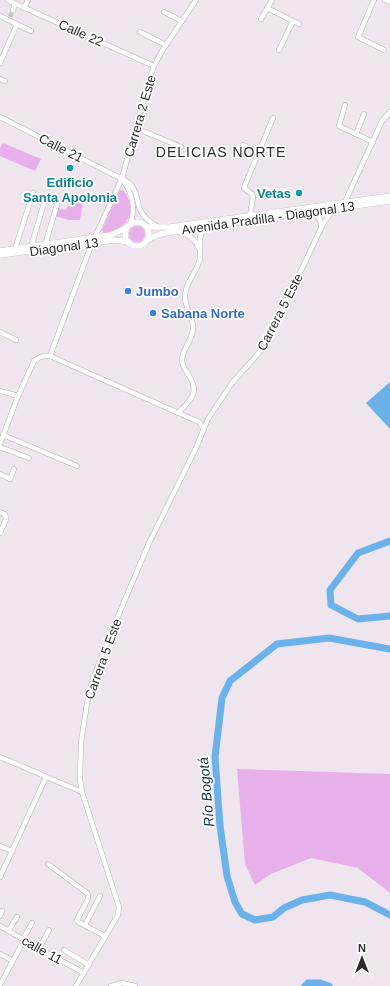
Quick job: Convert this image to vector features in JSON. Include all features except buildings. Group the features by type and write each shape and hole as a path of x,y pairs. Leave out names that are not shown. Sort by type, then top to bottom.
{"main road":[{"name":"Avenida Pradilla - Diagonal 13","path":"147,227 159,227 250,216 390,196"},
{"name":"Avenida Pradilla - Diagonal 13","path":"147,240 160,234 177,231 390,201"},
{"path":"139,222 147,227 149,235 143,244 138,246 128,242 125,236 128,226 139,222"},
{"name":"Diagonal 13","path":"0,251 111,235 128,226"},
{"name":"Diagonal 13","path":"0,255 114,240 128,242"}],"street":[{"name":"Calle 22","path":"7,0 154,66"},
{"path":"24,8 28,0"},
{"name":"Carrera 2 Este","path":"95,237 122,178 154,66 166,44 196,0"},
{"path":"261,19 272,0"},
{"path":"374,0 358,37 384,50"},
{"path":"384,0 390,2"},
{"path":"13,10 15,4"},
{"path":"267,8 299,24"},
{"path":"164,12 182,21"},
{"path":"0,16 9,18 31,31"},
{"path":"279,50 293,21"},
{"path":"0,63 17,24"},
{"path":"140,32 166,44"},
{"path":"345,105 339,126 373,142"},
{"path":"345,202 382,121 390,112"},
{"path":"356,134 364,114"},
{"name":"Calle 21","path":"0,118 128,182 134,187 140,209 144,216 151,223 159,227"},
{"path":"250,216 253,197 252,194 244,188 273,118"},
{"path":"136,128 181,147"},
{"path":"243,145 259,152"},
{"path":"122,178 130,194 133,206 132,218 128,226"},
{"path":"115,193 123,189 130,194"},
{"path":"15,249 33,193"},
{"path":"31,246 45,200"},
{"path":"45,244 57,205"},
{"name":"Carrera 5 Este","path":"76,986 118,915 119,907 82,792 80,774 80,743 93,679 149,543 208,419 236,379 266,345 326,218 341,208"},
{"path":"308,213 313,214 320,220 322,225 321,229"},
{"path":"178,413 191,400 194,392 193,382 182,364 183,356 192,336 193,328 184,297 186,289 200,260 200,238 206,227"},
{"path":"177,231 189,236 194,240 200,249"},
{"path":"50,356 92,243"},
{"path":"0,332 16,340"},
{"path":"30,458 0,446 18,396 34,361 42,356 50,356 199,422 204,429"},
{"path":"0,391 18,396"},
{"path":"199,422 208,419"},
{"path":"4,435 77,466"},
{"path":"0,474 10,479 14,469"},
{"path":"0,512 6,516 0,533"},
{"path":"0,757 82,792"},
{"path":"0,878 46,776"},
{"path":"0,846 12,851"},
{"path":"48,864 87,893 88,899 77,920 105,936"},
{"path":"85,925 100,896"},
{"path":"8,931 17,916"},
{"path":"0,985 32,923"},
{"name":"calle 11","path":"0,926 84,973"},
{"path":"39,949 48,930"},
{"path":"64,950 89,965"},
{"path":"0,954 13,961"},
{"path":"111,986 122,983 135,986"}],"shaded area":[{"path":"3,143 41,159 35,171 0,156 0,148"},
{"path":"121,190 123,190 128,197 130,205 128,218 119,228 104,233 102,230"},
{"path":"75,199 83,202 80,220 69,220 55,216 58,208 66,210 68,206 72,206"},
{"path":"134,226 140,226 145,231 143,240 140,242 134,242 129,237 129,231"},
{"path":"237,769 390,774 390,893 358,868 311,858 271,874 255,885 245,864"}],"water":[{"path":"390,382 390,429 366,403"}],"waterway":[{"name":"Río Bogotá","path":"390,541 358,553 330,590 331,605 358,619 390,616"},
{"name":"Río Bogotá","path":"390,649 329,638 277,644 230,681 222,698 215,757 220,826 227,876 235,902 242,914 255,920 273,917 284,908 302,900 330,895 365,902 390,915"},
{"name":"Río Bogotá","path":"305,986 308,983 320,983 329,986"}],"tunnel":[{"path":"10,17 13,10"}],"place":[{"name":"Edificio Santa Apolonia","path":"70,168"},
{"name":"Vetas","path":"299,193"},
{"name":"Jumbo","path":"128,291"},
{"name":"Sabana Norte","path":"153,313"}],"district":[{"name":"DELICIAS NORTE","path":"221,152"}]}
